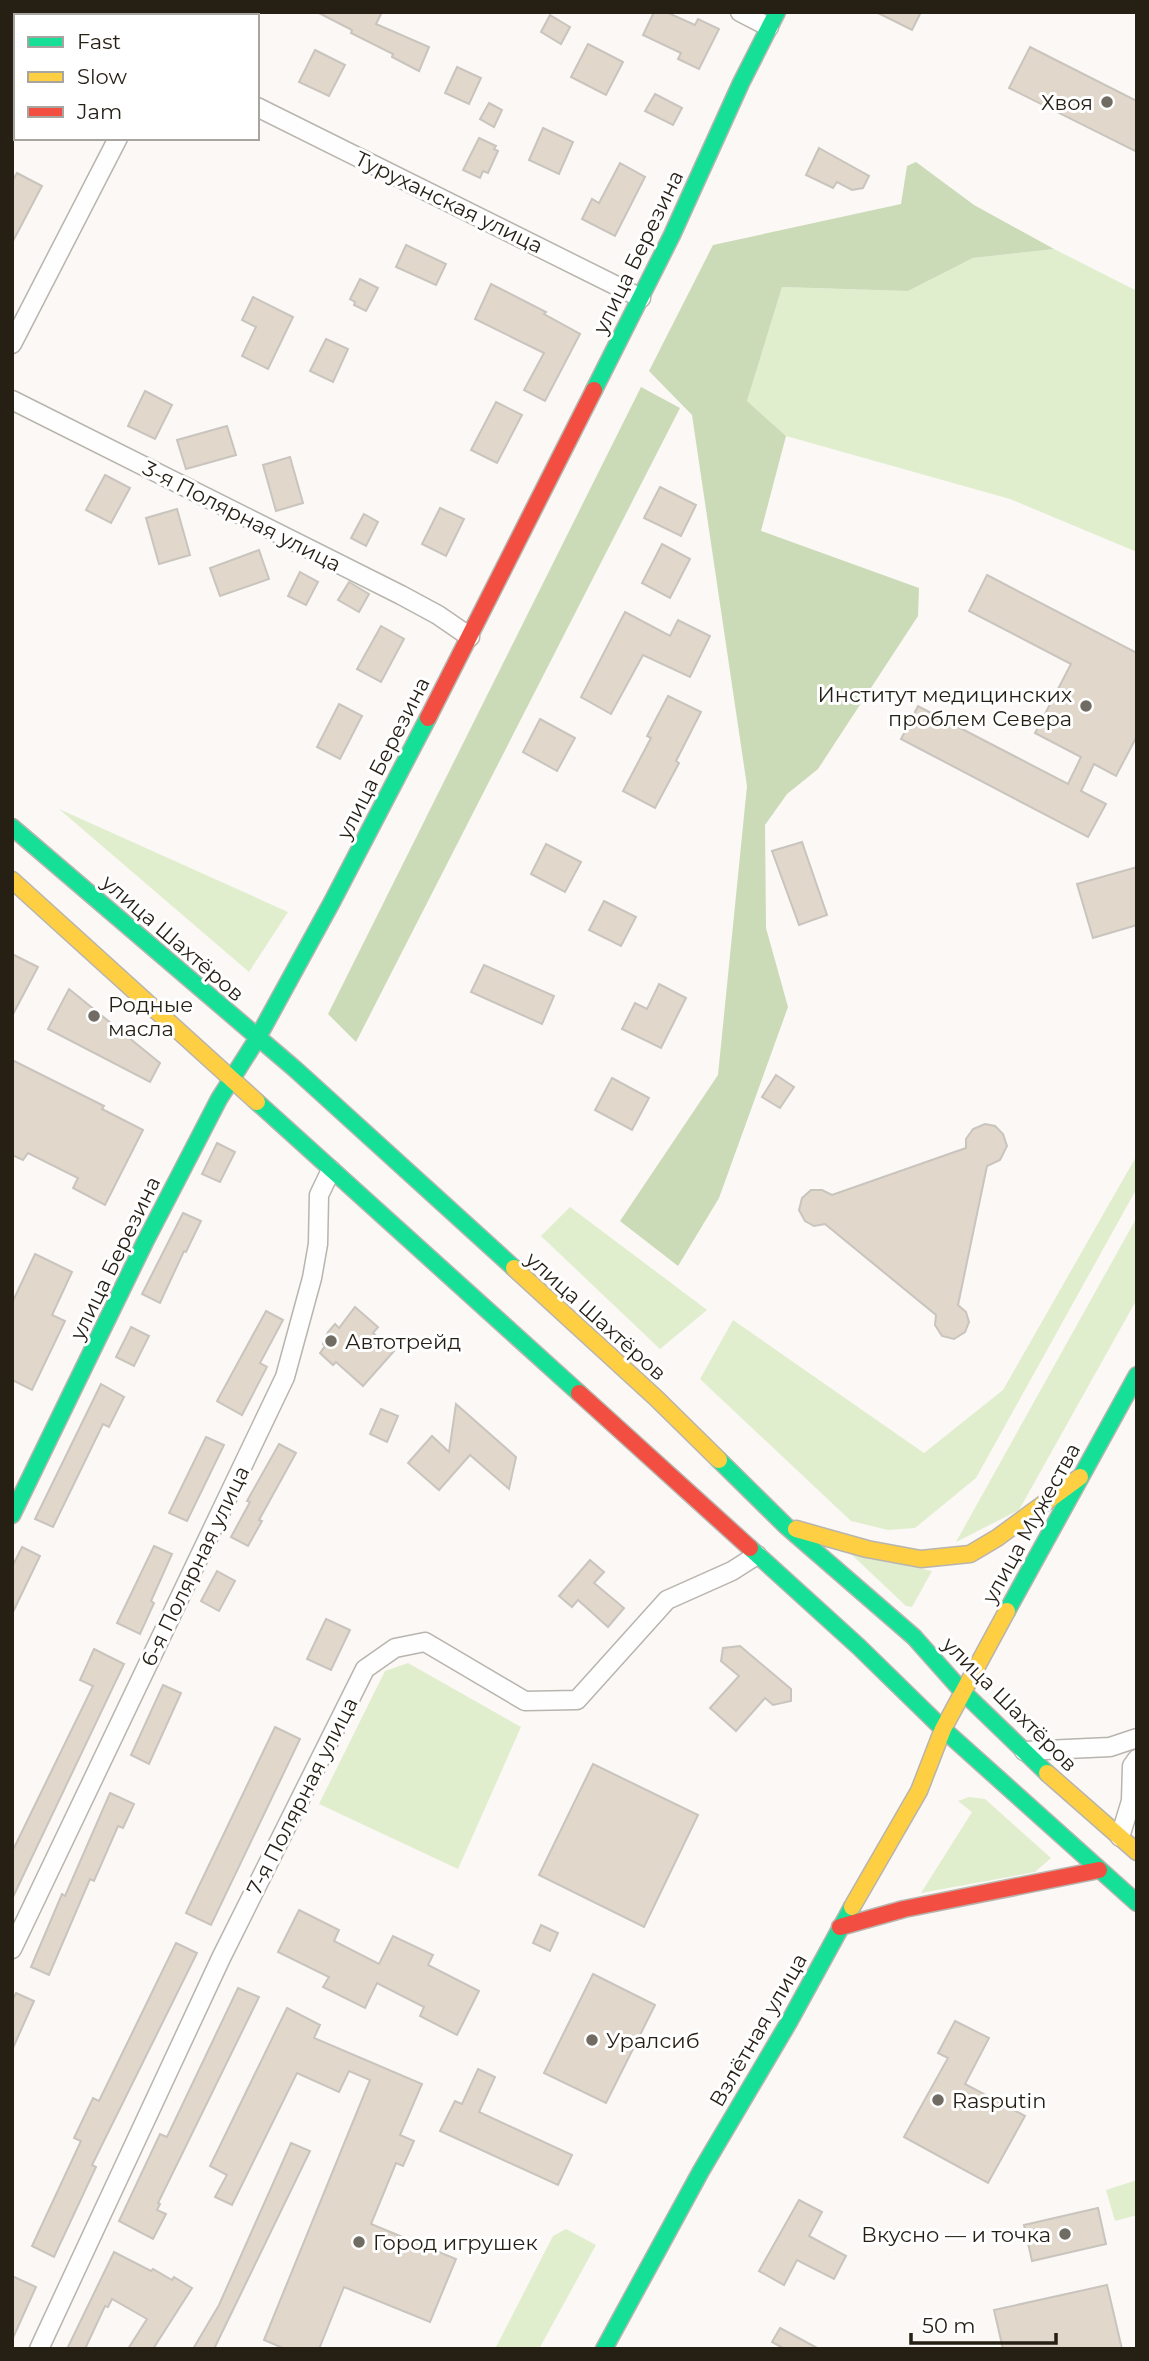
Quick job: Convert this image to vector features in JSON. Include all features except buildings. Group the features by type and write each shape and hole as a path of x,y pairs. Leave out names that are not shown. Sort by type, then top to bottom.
{"main road":[{"name":"улица Березина","path":"12,1515 145,1242 231,1079 257,1039 332,902 470,637 641,298 773,20"},
{"name":"улица Шахтёров","path":"12,827 295,1069 656,1398 786,1526 914,1637 962,1691 1024,1751 1137,1852"},
{"path":"12,880 859,1647 943,1729 1137,1903"},
{"name":"улица Мужества","path":"943,1729 1137,1375"},
{"path":"786,1526 867,1549 921,1559 970,1554 997,1538 1080,1477"},
{"name":"Взлётная улица","path":"604,2349 695,2182 919,1791 943,1729"},
{"path":"840,1927 904,1909 1099,1870"}],"street":[{"path":"740,12 773,20"},
{"name":"Туруханская улица","path":"259,108 641,298"},
{"path":"12,344 117,140"},
{"name":"3-я Полярная улица","path":"12,400 438,615 470,637"},
{"name":"6-я Полярная улица","path":"12,1949 285,1377 312,1278 318,1244 319,1195 331,1170"},
{"name":"7-я Полярная улица","path":"40,2349 221,1958 365,1668 395,1648 425,1642 524,1701 577,1700 667,1600 732,1571 757,1555"},
{"path":"1024,1751 1110,1747 1137,1738"},
{"path":"1120,1837 1130,1801 1132,1766 1137,1759"}],"green space":[{"path":"916,162 974,205 1054,249 973,258 908,291 782,287 747,401 786,436 761,531 919,588 918,616 818,769 787,794 765,825 766,928 788,1007 719,1198 678,1266 620,1221 718,1075 747,786 692,415 649,371 713,245 901,204 907,166"},
{"path":"1054,249 1137,291 1137,552 1010,499 786,436 747,401 782,287 908,291 973,258"},
{"path":"641,387 680,408 356,1042 328,1014"},
{"path":"59,809 288,912 249,972"},
{"path":"1137,1155 1137,1188 976,1478 915,1528 888,1530 851,1521 700,1379 733,1320 924,1453 1003,1390"},
{"path":"570,1207 707,1310 660,1349 541,1236"},
{"path":"1137,1217 1137,1299 1019,1510 956,1542"},
{"path":"850,1553 932,1571 912,1607 906,1606"},
{"path":"408,1663 521,1727 458,1869 319,1804 385,1671"},
{"path":"969,1797 985,1799 1051,1858 1035,1872 921,1893 972,1812 958,1801"},
{"path":"1137,2180 1137,2215 1115,2221 1106,2190"},
{"path":"566,2229 596,2245 539,2349 495,2349 553,2236"}],"traffic: fast":[{"path":"594,390 672,235 741,83 777,12"},
{"path":"12,1515 145,1242 219,1099 257,1039 428,718"},
{"path":"12,827 295,1069 514,1268"},
{"path":"257,1102 579,1393"},
{"path":"1007,1611 1137,1375"},
{"path":"719,1460 786,1526 914,1637 962,1691 1047,1773"},
{"path":"750,1548 859,1647 943,1729 1137,1903"},
{"path":"604,2349 701,2171 789,2022 852,1907"}],"traffic: slow":[{"path":"12,880 257,1102"},
{"path":"514,1268 656,1398 719,1460"},
{"path":"796,1529 867,1549 921,1559 970,1554 997,1538 1080,1477"},
{"path":"852,1907 919,1791 943,1729 1007,1611"},
{"path":"1047,1773 1137,1852"}],"traffic: jam":[{"path":"428,718 594,390"},
{"path":"579,1393 750,1548"},
{"path":"840,1927 904,1909 1099,1870"}],"place":[{"name":"Хвоя","path":"1107,102"},
{"name":"Институт медицинских проблем Севера","path":"1086,706"},
{"name":"Родные масла","path":"94,1016"},
{"name":"Автотрейд","path":"331,1341"},
{"name":"Уралсиб","path":"592,2040"},
{"name":"Rasputin","path":"938,2100"},
{"name":"Вкусно — и точка","path":"1065,2234"},
{"name":"Город игрушек","path":"359,2242"}]}
